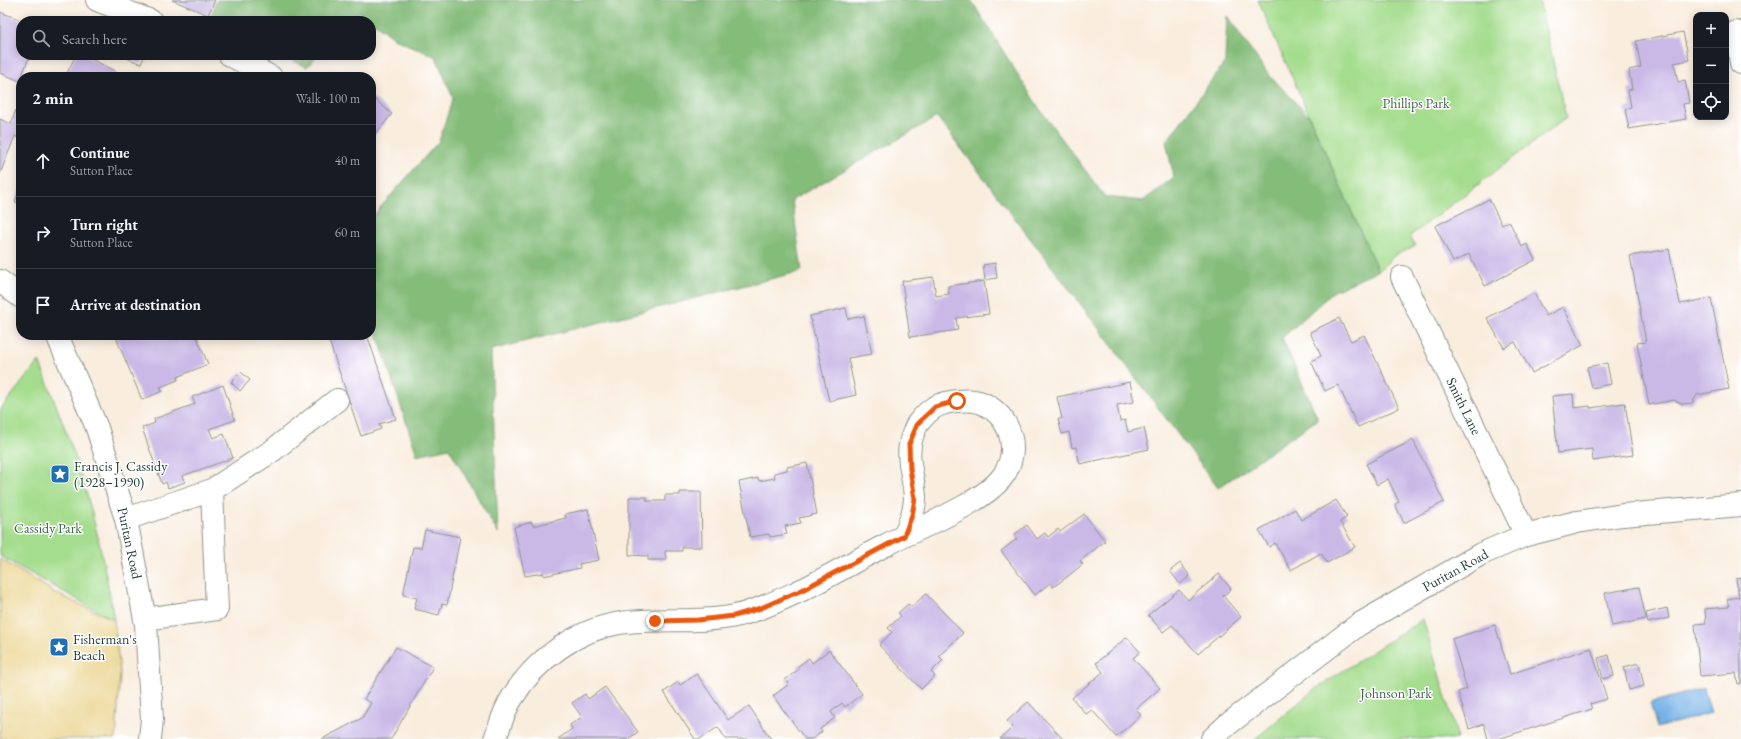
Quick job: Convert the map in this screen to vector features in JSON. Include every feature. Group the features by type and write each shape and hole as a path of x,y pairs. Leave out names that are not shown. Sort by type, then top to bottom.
{"street":[{"path":"97,0 138,16"},
{"path":"1736,32 1741,63"},
{"path":"239,60 262,72"},
{"name":"Smith Lane","path":"1402,277 1526,535"},
{"path":"0,281 16,293"},
{"name":"Puritan Road","path":"59,340 97,428 126,519 145,619 152,719 150,739"},
{"path":"126,519 212,490 272,451 337,400"},
{"path":"495,739 510,700 530,672 555,651 583,634 620,623 698,620 734,616 761,608 802,590 983,495 1002,477 1012,458 1012,435 1000,415 981,402 957,401 935,407 918,423 909,444 910,469 915,499 912,515 904,536"},
{"path":"145,619 218,609 212,490"},
{"name":"Puritan Road","path":"1212,739 1227,725 1358,625 1480,554 1526,535 1577,522 1623,515 1741,505"}],"green space":[{"path":"217,0 971,0 1039,108 1105,197 1143,201 1174,177 1166,142 1225,62 1227,16 1268,74 1309,116 1378,271 1334,291 1282,338 1318,419 1218,488 1082,306 937,117 792,200 802,271 491,350 498,533 449,448 417,455 376,331 376,212 439,141 453,98 436,57 397,40 376,25 376,16 364,16 359,12 355,16 211,16"},
{"name":"Phillips Park","path":"1258,0 1539,0 1566,118 1410,236 1415,246 1395,255 1378,271"},
{"path":"291,60 313,60 307,67"},
{"name":"Cassidy Park","path":"39,361 71,444 87,495 109,589 114,620 0,556 0,410"},
{"name":"Johnson Park","path":"1423,619 1458,739 1255,739 1315,689"}],"sand":[{"name":"Fisherman's Beach","path":"0,559 57,594 114,620 120,673 116,739 0,739"}],"water":[{"path":"1704,688 1711,713 1657,728 1650,703"}],"building":[{"path":"172,0 215,0 208,15"},
{"path":"0,12 16,18 16,60 28,60 23,72 16,72 16,79 0,73"},
{"path":"1683,32 1689,60 1674,63 1678,82 1685,80 1689,103 1683,104 1686,119 1629,129 1625,109 1631,107 1628,90 1632,89 1629,70 1641,67 1636,41"},
{"path":"74,60 93,60 115,71 114,72 68,72"},
{"path":"132,60 143,60 141,64"},
{"path":"376,100 392,114 376,133"},
{"path":"16,110 16,136 0,174 0,119 11,124"},
{"path":"1489,199 1502,225 1509,221 1522,247 1527,244 1535,260 1485,286 1469,254 1453,262 1435,226"},
{"path":"1669,249 1680,304 1711,298 1729,389 1697,395 1692,403 1682,404 1674,400 1649,405 1637,343 1646,342 1630,256"},
{"path":"995,263 997,278 985,280 983,265"},
{"path":"933,277 936,296 949,294 948,286 984,281 989,314 956,318 958,330 910,337 902,281"},
{"path":"1534,293 1546,316 1563,307 1583,345 1532,373 1515,342 1504,348 1487,318"},
{"path":"846,308 848,319 864,316 872,354 848,358 856,395 829,401 810,316"},
{"path":"1339,318 1351,341 1364,335 1399,408 1358,427 1338,385 1325,391 1311,361 1321,356 1310,332"},
{"path":"117,340 198,340 208,364 177,377 178,380 160,387 162,391 142,400"},
{"path":"329,340 369,340 396,419 379,424 381,429 361,436"},
{"path":"1607,363 1611,384 1592,388 1587,367"},
{"path":"241,372 250,380 240,391 231,382"},
{"path":"1130,382 1134,402 1117,405 1120,421 1125,420 1128,432 1144,428 1149,449 1080,464 1076,447 1072,448 1069,432 1062,434 1058,419 1062,419 1057,397"},
{"path":"223,385 235,420 209,429 213,438 224,434 233,458 182,476 185,482 168,488 166,482 162,484 142,428 155,423 154,419 195,404 192,397"},
{"path":"1573,394 1574,408 1590,406 1590,408 1625,403 1633,455 1593,461 1592,449 1558,453 1552,396"},
{"path":"1413,440 1444,502 1404,523 1395,504 1399,502 1388,479 1377,485 1366,464"},
{"path":"807,463 817,514 799,518 801,523 785,526 787,534 770,537 769,534 750,537 739,482 758,478 759,481 775,478 774,473 787,470 787,467"},
{"path":"680,492 701,492 702,547 682,547 682,551 665,551 666,560 648,560 648,556 629,555 629,497 647,497 647,501 665,501 665,495 680,495"},
{"path":"1336,500 1347,517 1340,522 1355,547 1327,563 1321,553 1291,570 1275,543 1269,547 1259,530 1295,509 1301,520"},
{"path":"588,509 599,560 579,564 580,568 544,576 543,573 525,576 514,527 532,522 533,526 566,518 565,514"},
{"path":"1084,514 1105,541 1080,561 1083,564 1067,577 1053,587 1050,583 1035,595 1001,551 1017,539 1014,535 1027,525 1037,539 1045,533 1048,537 1058,529 1060,532"},
{"path":"425,530 460,537 447,605 442,604 439,615 414,609 417,598 403,595 413,547 421,548"},
{"path":"1180,563 1190,576 1180,584 1170,571"},
{"path":"1219,574 1231,589 1223,596 1241,617 1198,654 1172,625 1163,632 1148,615 1179,590 1188,600"},
{"path":"1741,578 1741,683 1738,684 1736,673 1700,676 1695,624 1706,623 1705,609 1729,607 1727,599 1739,597 1736,579"},
{"path":"1639,587 1646,619 1612,626 1605,593"},
{"path":"926,594 963,633 939,656 943,660 931,672 935,676 921,689 879,645 892,632 888,628 901,616 898,613 908,604 911,607"},
{"path":"1667,608 1669,618 1648,623 1646,613"},
{"path":"1495,625 1510,674 1591,648 1607,699 1590,704 1592,709 1498,739 1488,739 1484,724 1469,729 1458,692 1467,689 1452,639"},
{"path":"1127,637 1140,652 1133,658 1160,688 1136,709 1141,715 1116,737 1092,710 1086,714 1072,698 1103,672 1096,663"},
{"path":"396,647 433,667 391,739 322,739 362,718 371,703 364,699"},
{"path":"829,650 862,694 845,707 842,703 831,712 835,718 820,729 822,732 812,739 805,739 773,696 789,684 785,680 799,669 797,667 809,658 812,663"},
{"path":"1609,655 1614,676 1603,679 1598,658"},
{"path":"1639,663 1644,686 1629,690 1624,667"},
{"path":"697,674 728,720 749,706 771,739 726,739 718,727 700,739 695,739 664,692 678,682 680,685"},
{"path":"605,687 638,732 628,739 558,739 572,729 570,725 582,717 572,703 585,694 588,699"},
{"path":"1028,702 1063,739 1000,739 1013,727 1007,721"}],"place":[{"name":"Francis J. Cassidy (1928–1990)","path":"60,474"},
{"name":"Fisherman's Beach","path":"59,647"}],"route":[{"path":"655,621 698,620 734,616 761,608 802,590 904,536 912,515 915,499 910,469 909,444 918,423 935,407 957,401"}]}
